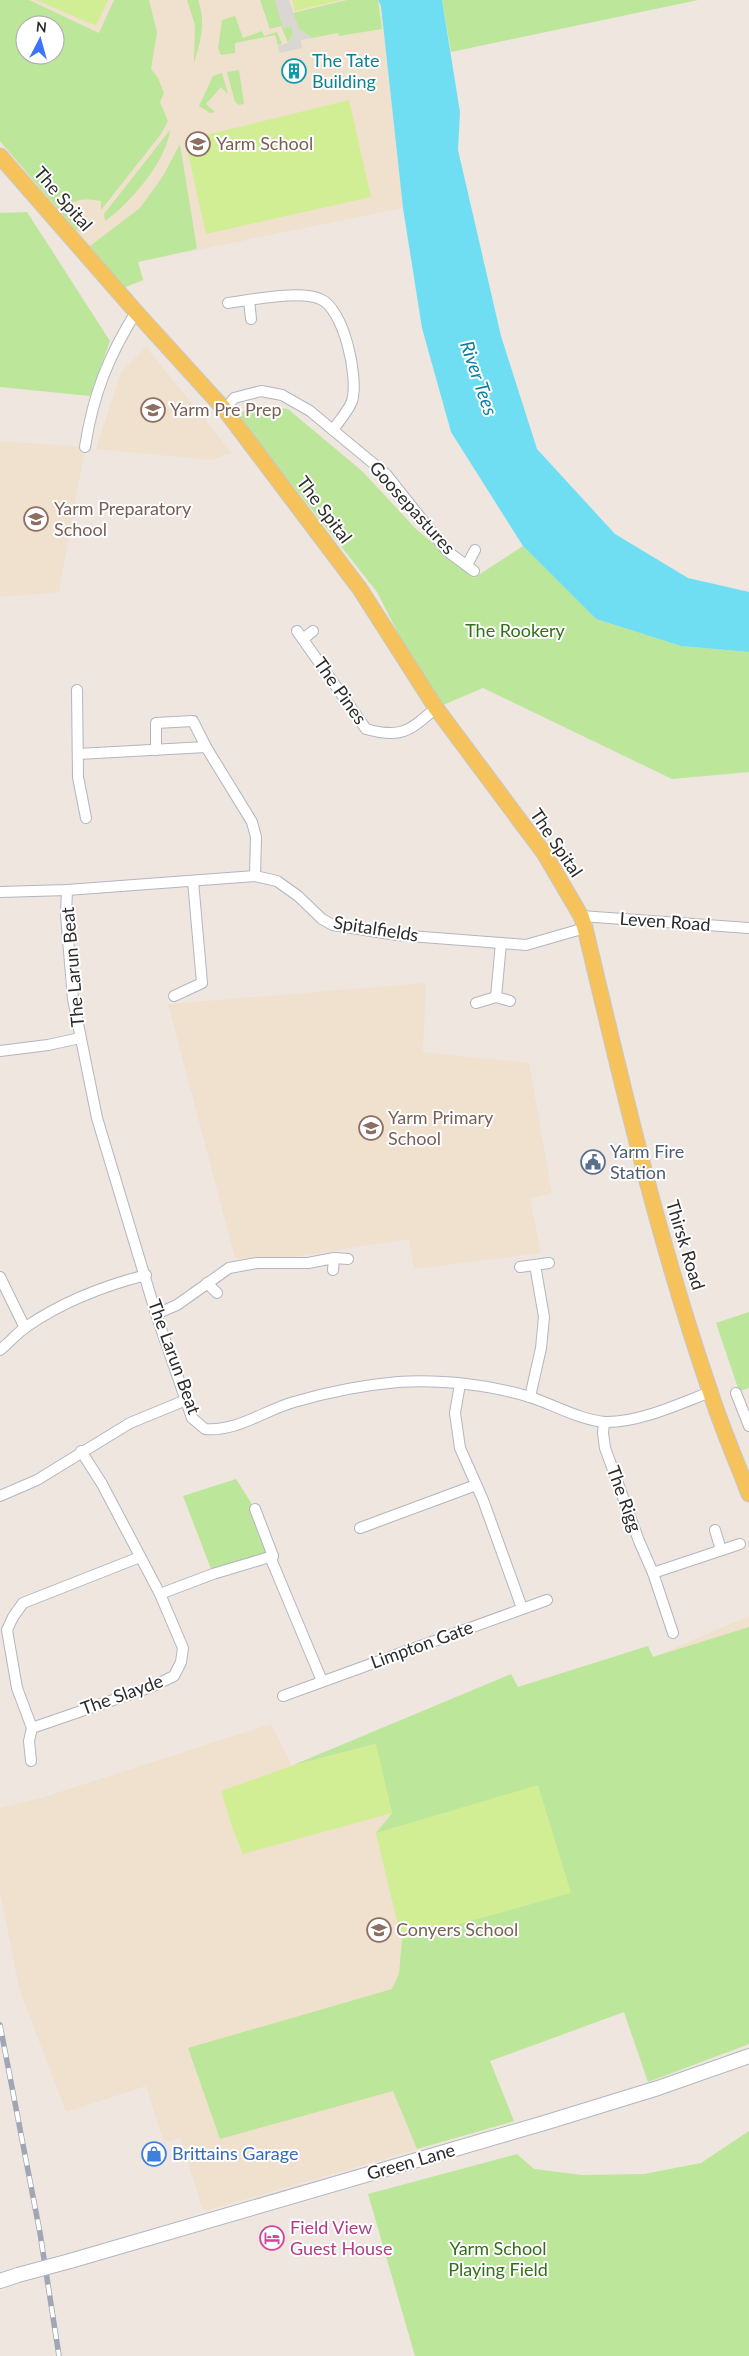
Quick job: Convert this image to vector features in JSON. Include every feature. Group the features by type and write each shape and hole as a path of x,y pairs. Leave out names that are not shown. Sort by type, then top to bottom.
{"main road":[{"name":"The Spital","path":"0,156 136,312 225,410 360,589 436,708 544,853 583,922"},
{"name":"Thirsk Road","path":"583,922 634,1136 710,1392 749,1494"},
{"name":"Green Lane","path":"9,2278 544,2123 749,2056"}],"street":[{"path":"228,303 290,296 319,298 331,306 343,326 352,371 352,400 334,430"},
{"path":"249,300 251,319"},
{"path":"85,446 90,414 100,380 114,347 136,312"},
{"name":"Goosepastures","path":"225,410 234,398 261,391 282,395 310,411 386,474 447,551 471,568 475,550"},
{"name":"The Pines","path":"313,630 300,635 366,729 396,734 413,728 436,708"},
{"path":"77,690 78,777 86,818"},
{"path":"156,750 156,723 193,721 206,747 252,822 256,837 254,876"},
{"path":"78,754 206,747"},
{"name":"Spitalfields","path":"0,892 67,890 254,876 277,881 298,896 322,919 333,925 397,935 526,944 583,922"},
{"path":"174,996 202,983 193,881"},
{"name":"The Larun Beat","path":"67,890 66,915 73,1000 97,1118 146,1275 156,1314 192,1418 205,1429 230,1428 293,1402 347,1390 400,1382 460,1384 494,1388 530,1397 585,1418 604,1422 626,1421 710,1392"},
{"name":"Leven Road","path":"583,922 749,928"},
{"path":"496,997 501,943"},
{"path":"476,1003 496,997 510,1001"},
{"path":"0,1051 48,1045 80,1038"},
{"path":"156,1314 177,1305 229,1268 257,1263 308,1263 334,1258 348,1258"},
{"path":"334,1258 334,1270"},
{"path":"520,1267 549,1263"},
{"path":"530,1397 541,1348 544,1317 535,1265"},
{"path":"0,1350 25,1328 66,1303 113,1283 146,1275"},
{"path":"0,1277 25,1328"},
{"path":"207,1283 217,1294"},
{"path":"460,1384 455,1413 460,1448 483,1500 522,1608"},
{"path":"736,1392 749,1426"},
{"path":"0,1496 37,1480 81,1451 130,1423 186,1400"},
{"name":"The Rigg","path":"604,1422 605,1448 638,1541 653,1574 673,1633"},
{"name":"The Slayde","path":"32,1728 151,1687 174,1676 181,1662 183,1648 160,1594 102,1484 81,1451"},
{"path":"360,1528 476,1485"},
{"path":"255,1509 273,1556 271,1559 322,1681"},
{"path":"715,1530 721,1550"},
{"path":"653,1574 740,1544"},
{"path":"160,1594 213,1574 273,1556"},
{"path":"31,1762 29,1741 32,1728 17,1688 7,1630 13,1616 23,1603 140,1557"},
{"name":"Limpton Gate","path":"282,1696 547,1600"}],"shaded area":[{"name":"Yarm School","path":"0,0 378,0 381,6 403,208 138,262 144,281 123,288 0,143"},
{"path":"275,0 289,0 299,29 312,38 301,40 302,48 280,53 278,46 288,43 293,33 291,26 283,28"},
{"name":"Yarm Pre Prep","path":"146,347 232,453 211,460 96,449 121,372"},
{"name":"Yarm Preparatory School","path":"0,441 85,447 59,592 0,597"},
{"name":"Yarm Primary School","path":"426,983 423,1052 529,1063 552,1193 530,1199 541,1253 414,1269 409,1239 286,1258 235,1258 168,1004"},
{"name":"Conyers School","path":"749,1616 749,2044 648,2082 624,2012 490,2061 514,2121 205,2211 202,2207 180,2138 164,2143 146,2086 66,2112 19,1988 0,1892 0,1808 41,1798 271,1724 292,1766 511,1674 518,1687 648,1646 653,1657"}],"green space":[{"path":"0,0 29,0 61,15 15,15 15,65 65,65 65,17 99,33 114,0 149,0 157,32 151,69 158,78 164,93 160,102 168,121 161,134 101,210 101,201 96,200 79,200 67,206 85,231 82,233 75,229 0,141"},
{"path":"36,0 108,0 96,26"},
{"path":"187,0 198,0 202,16 200,39 194,63 195,25"},
{"path":"260,0 275,0 283,28 291,26 293,33 288,43 281,26 270,29"},
{"path":"292,0 341,0 295,11"},
{"path":"347,0 378,0 382,29 339,36 338,33 312,38 299,29 293,13"},
{"path":"442,0 698,0 451,52"},
{"path":"235,16 243,38 262,31 264,36 277,32 282,44 278,45 275,35 235,43 235,53 221,55 218,48 222,20"},
{"path":"239,70 244,104 239,105 235,102 227,72"},
{"path":"222,73 228,94 221,87 206,104 215,112 210,113 199,106 213,76"},
{"path":"349,100 371,197 206,234 185,140"},
{"path":"170,130 162,155 145,181 125,204 105,221 104,214"},
{"path":"180,144 197,249 138,262 143,280 123,288 90,246 140,208 163,176"},
{"path":"27,212 110,341 90,396 0,387 0,213"},
{"name":"The Rookery","path":"252,404 288,409 362,471 416,529 474,578 523,546 596,619 681,646 749,652 749,772 672,779 483,688 436,708 377,592 238,416"},
{"path":"749,1312 749,1388 739,1391 716,1323"},
{"path":"236,1479 255,1509 273,1556 213,1574 183,1496"},
{"path":"749,1627 749,2044 648,2082 624,2012 490,2061 514,2121 417,2149 393,2091 220,2139 188,2048 392,1989 399,1974 402,1940 376,1833 392,1813 375,1744 291,1766 511,1674 518,1687 648,1646 653,1657"},
{"path":"376,1744 392,1813 243,1854 233,1830 221,1791 291,1766"},
{"path":"538,1785 571,1893 402,1940 376,1833"},
{"name":"Yarm School Playing Field","path":"749,2131 749,2356 415,2356 368,2194 517,2154 534,2169 582,2175 644,2174 701,2163"}],"water":[{"name":"River Tees","path":"378,0 442,0 460,112 458,150 501,336 537,449 615,534 688,578 749,592 749,652 681,646 596,619 523,546 451,432 422,328 403,208 381,6"}],"railway":[{"path":"0,2025 40,2233 59,2356"}],"place":[{"name":"The Tate Building","path":"294,71"},
{"name":"Yarm School","path":"198,144"},
{"name":"Yarm Pre Prep","path":"153,410"},
{"name":"Yarm Preparatory School","path":"36,519"},
{"name":"Yarm Primary School","path":"371,1128"},
{"name":"Yarm Fire Station","path":"593,1162"},
{"name":"Conyers School","path":"379,1930"},
{"name":"Brittains Garage","path":"154,2154"},
{"name":"Field View Guest House","path":"272,2238"}]}
